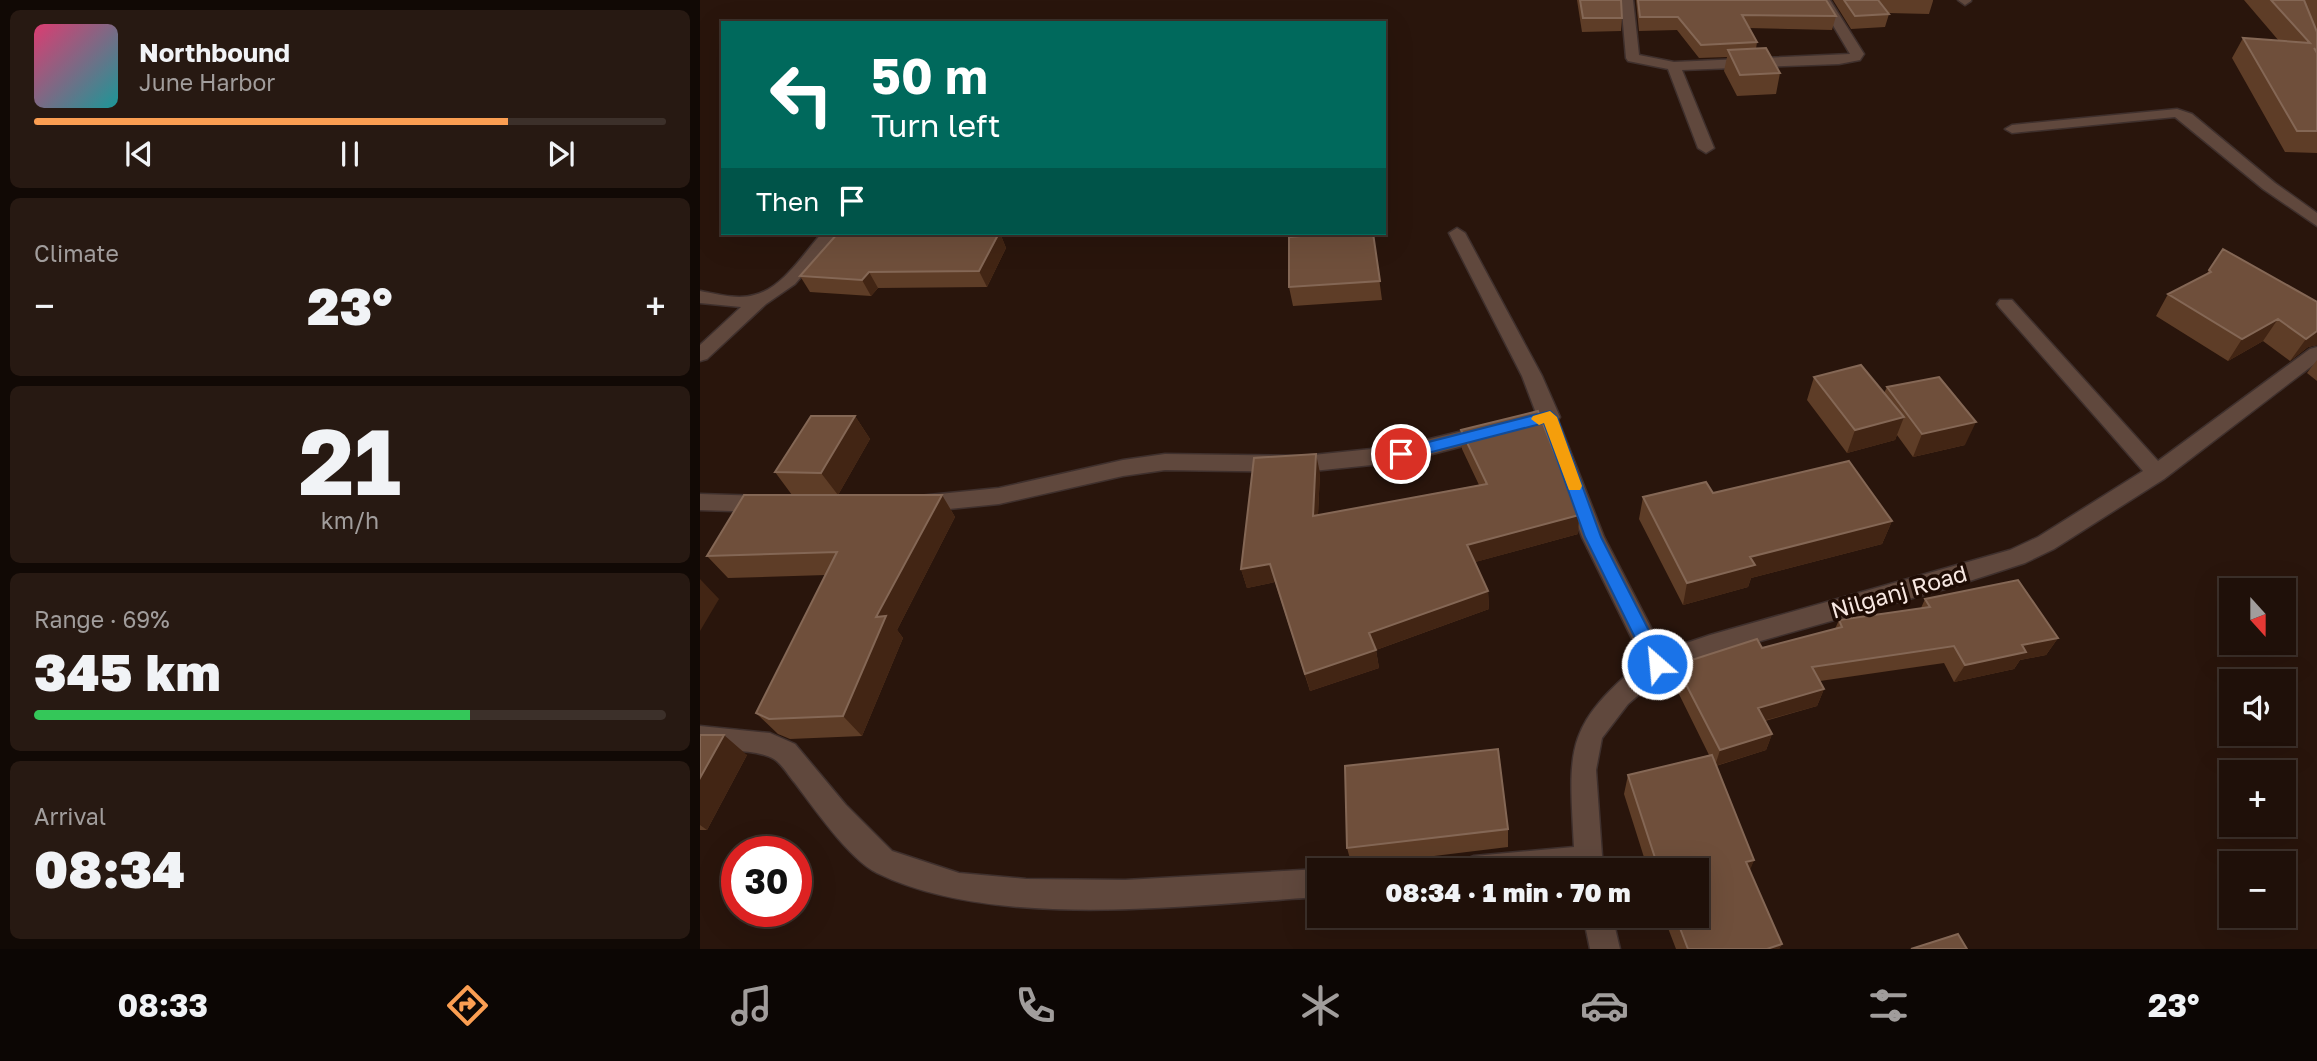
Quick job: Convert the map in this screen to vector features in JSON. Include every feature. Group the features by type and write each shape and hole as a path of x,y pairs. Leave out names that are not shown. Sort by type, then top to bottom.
{"street":[{"path":"1627,0 1633,58 1674,65 1839,60 1855,57 1857,54 1824,0"},
{"path":"1674,65 1706,148"},
{"path":"2012,129 2177,113 2187,117 2269,186 2317,221"},
{"path":"1457,233 1532,376 1550,417 1593,537 1657,664"},
{"path":"702,351 760,300 775,292 829,235"},
{"path":"700,297 742,302 760,300"},
{"path":"2006,304 2157,473"},
{"name":"Nilganj Road","path":"1589,858 1583,770 1590,734 1619,696 1657,664 1710,645 1948,579 2017,557 2046,543 2157,473 2317,353"},
{"path":"901,505 999,496 1123,468 1165,462 1303,464 1401,454 1550,417"},
{"path":"700,502 791,505"},
{"path":"700,737 757,743 786,752 836,814 865,846 884,862 959,887 1026,893 1125,894 1307,884"},
{"path":"1600,928 1605,949"}],"building":[{"path":"1580,0 1621,0 1622,18 1583,18"},
{"path":"1638,0 1826,0 1836,16 1742,15 1757,42 1701,45 1678,17 1640,17"},
{"path":"1844,0 1878,0 1889,14 1855,16"},
{"path":"2271,0 2304,0 2317,32 2317,52 2314,48 2317,53 2317,131 2297,131 2243,38 2310,43"},
{"path":"1766,48 1780,73 1740,75 1728,50"},
{"path":"836,235 998,235 979,271 869,272 862,280 800,276"},
{"path":"1373,235 1380,281 1289,287 1289,237"},
{"path":"2223,249 2317,302 2317,331 2306,339 2278,319 2242,339 2168,294 2211,272 2209,270"},
{"path":"1861,365 1904,417 1855,430 1814,377"},
{"path":"1939,377 1976,422 1922,434 1887,387"},
{"path":"1538,411 1579,515 1467,545 1488,591 1369,633 1376,650 1305,674 1270,564 1241,569 1254,458 1316,454 1313,516 1487,484 1461,430"},
{"path":"811,416 855,416 821,473 775,472"},
{"path":"1849,461 1892,521 1750,557 1755,565 1687,583 1643,497 1706,482 1713,493"},
{"path":"744,495 942,495 876,617 886,616 843,716 769,719 756,713 837,552 707,556"},
{"path":"2018,580 2058,638 2022,645 2026,652 1965,665 1954,646 1812,667 1824,689 1758,708 1772,734 1720,750 1676,665 1757,639 1762,648 1842,627 1839,620 1930,607 1925,599"},
{"path":"700,735 724,735 700,778"},
{"path":"1498,749 1508,829 1347,848 1345,766"},
{"path":"1712,755 1754,860 1746,862 1782,944 1767,949 1688,949 1680,928 1709,928 1709,858 1655,858 1628,775"},
{"path":"1958,934 1967,949 1911,949"}],"slow traffic":[{"path":"1539,419 1550,417 1574,486"}],"route":[{"path":"1401,454 1550,417 1593,537 1657,664"}]}
